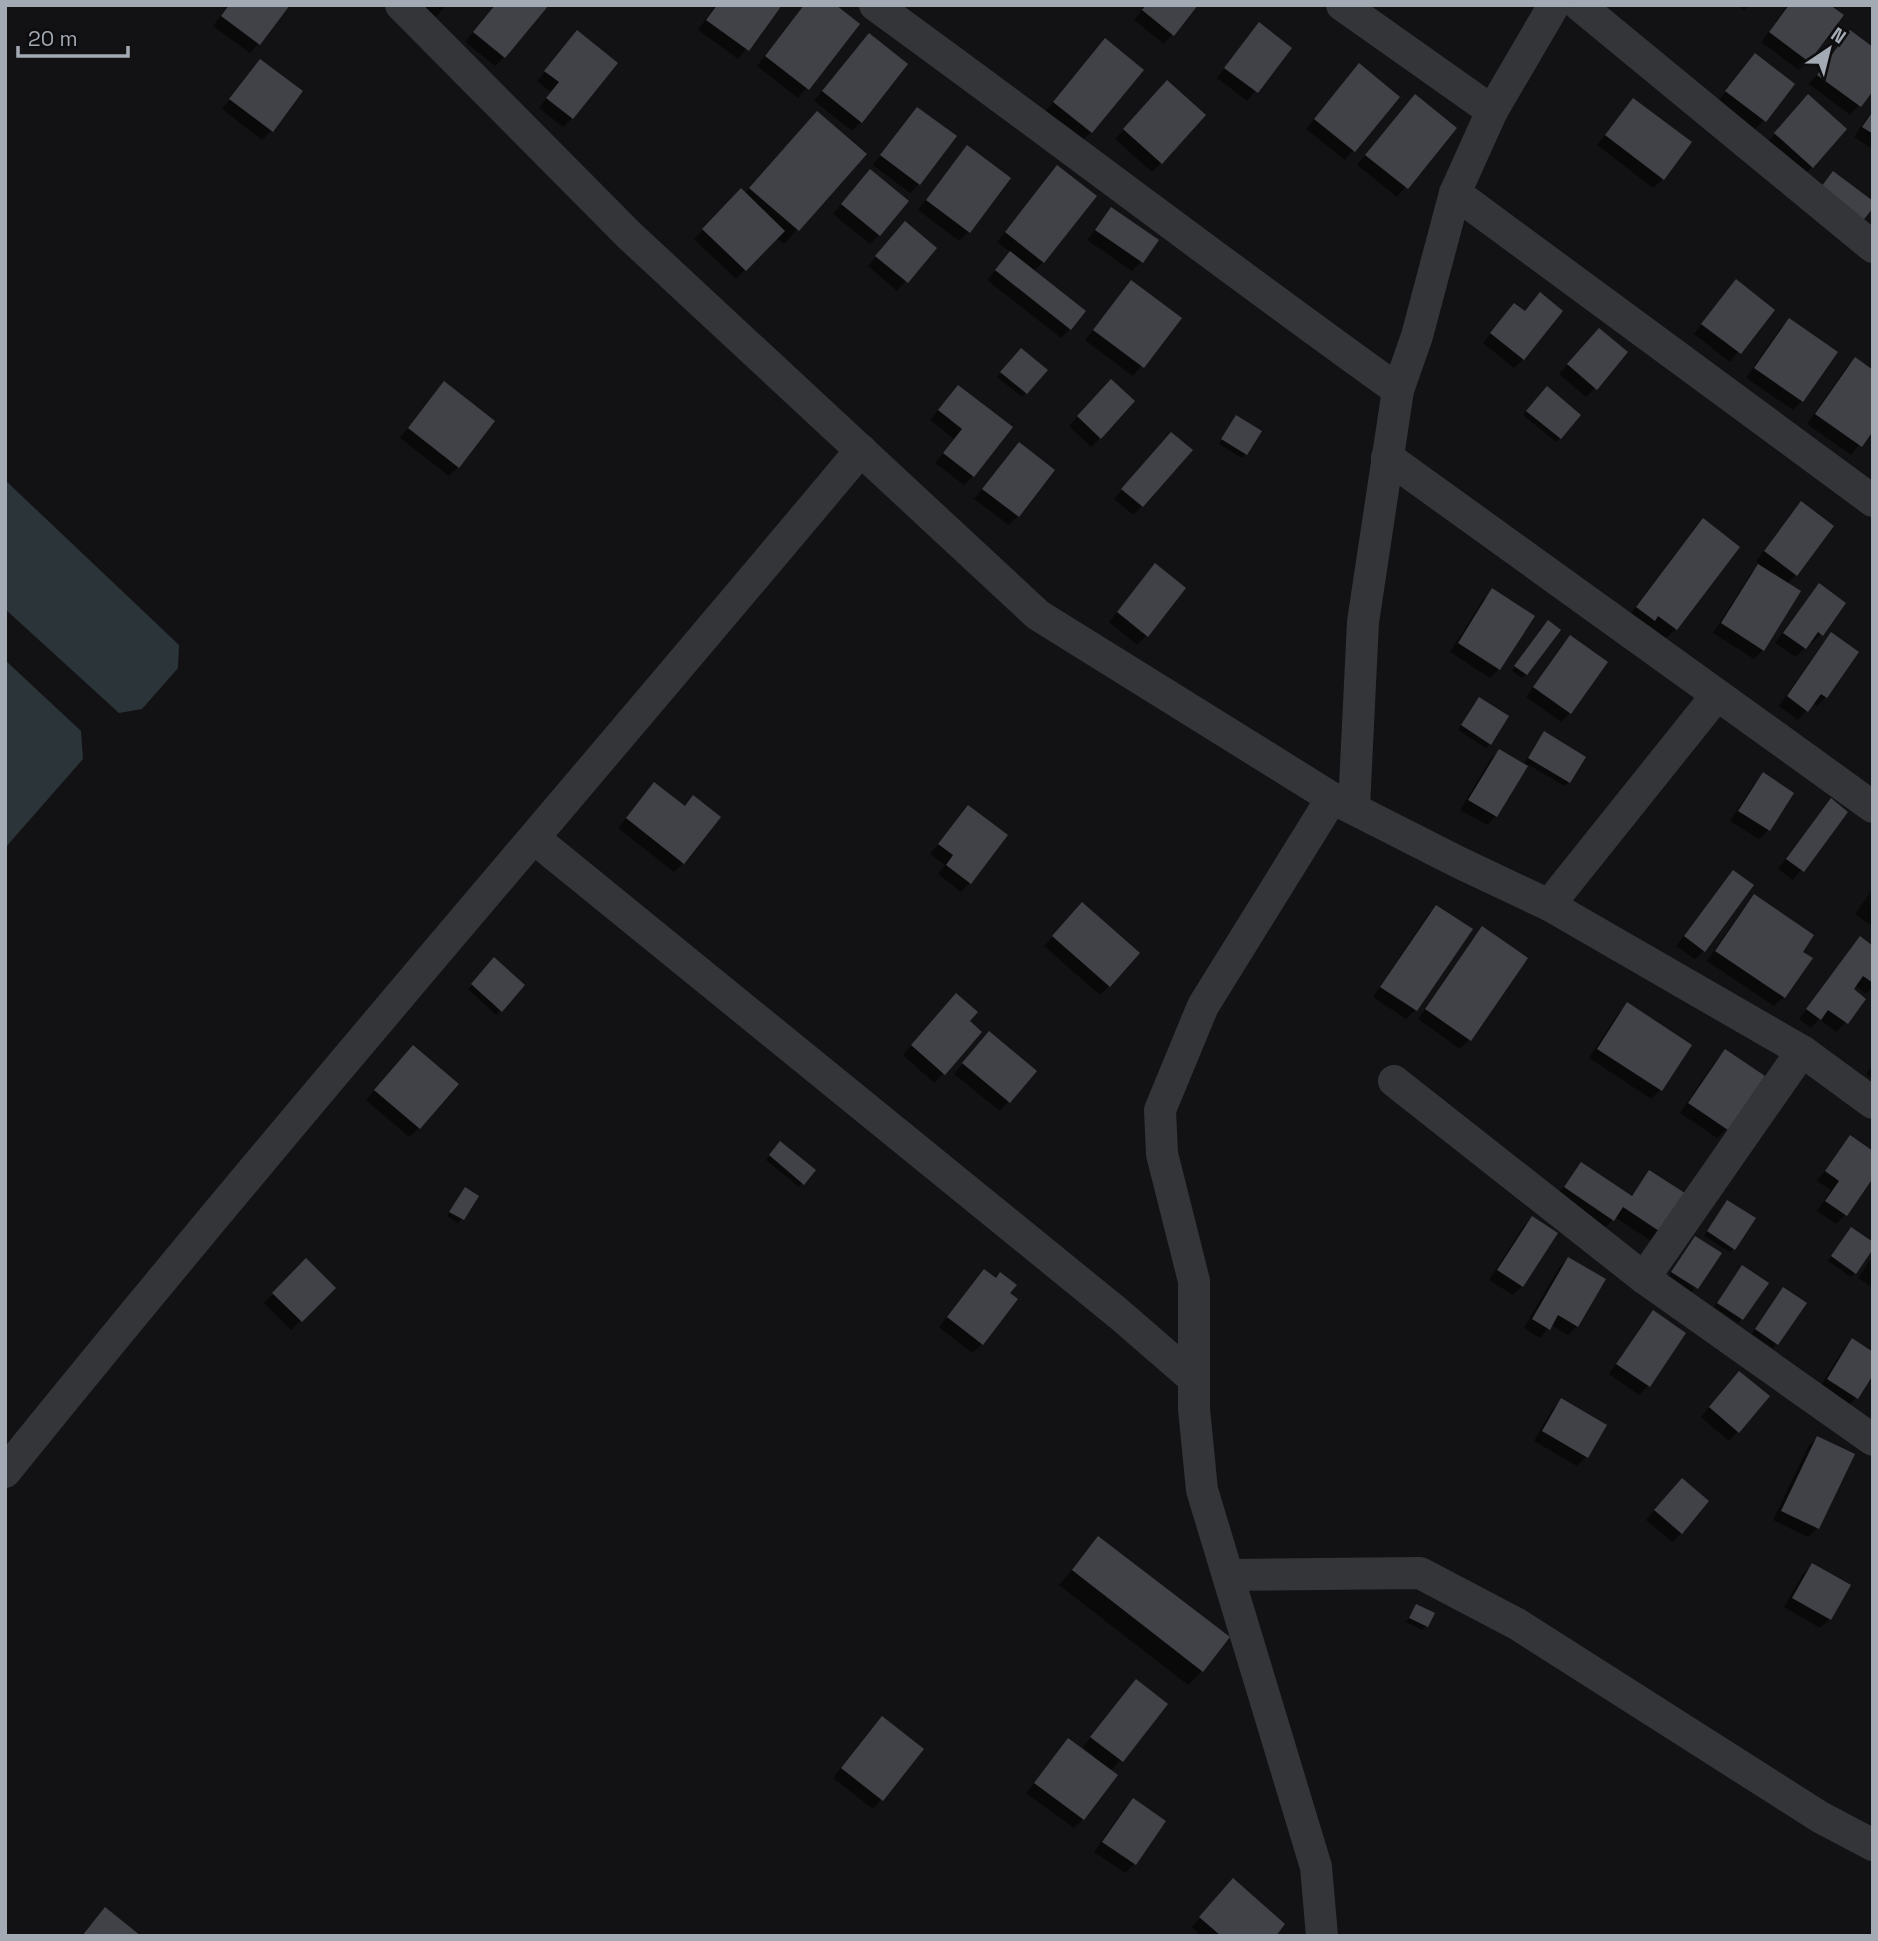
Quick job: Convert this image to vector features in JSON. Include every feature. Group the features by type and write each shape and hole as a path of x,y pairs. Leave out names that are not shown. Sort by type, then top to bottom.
{"street":[{"path":"401,5 630,236 1038,615 1343,802 1458,862 1549,905 1802,1051 1873,1103"},
{"path":"875,5 1017,108 1250,284 1398,390"},
{"path":"1342,5 1492,111"},
{"path":"1322,1936 1316,1867 1202,1490 1194,1409 1194,1281 1162,1154 1160,1110 1203,1006 1343,802 1363,622 1398,390 1417,336 1455,193 1492,111 1554,5"},
{"path":"1579,5 1873,247"},
{"path":"1455,193 1873,501"},
{"path":"5,1472 138,1308 861,450"},
{"path":"1387,457 1873,807"},
{"path":"1549,905 1717,695"},
{"path":"535,839 1119,1314 1194,1379"},
{"path":"1644,1278 1802,1051"},
{"path":"1394,1081 1644,1278 1873,1440"},
{"path":"1228,1575 1420,1573 1517,1624 1820,1817 1873,1845"}],"shaded area":[{"path":"5,480 179,645 178,668 142,709 119,713 5,609"},
{"path":"5,660 81,731 83,759 5,848"}],"building":[{"path":"229,5 290,5 260,45 221,16"},
{"path":"495,5 549,5 505,58 473,32"},
{"path":"717,5 782,5 749,51 706,20"},
{"path":"804,5 836,5 860,24 809,90 765,56"},
{"path":"1146,5 1198,5 1174,36 1142,10"},
{"path":"1789,5 1830,5 1844,15 1809,62 1769,32"},
{"path":"1259,22 1292,48 1258,93 1224,68"},
{"path":"577,30 618,63 573,119 546,98 559,82 544,71"},
{"path":"1850,30 1873,47 1873,91 1861,107 1817,75"},
{"path":"869,33 908,64 862,123 822,91"},
{"path":"1105,38 1144,70 1092,133 1053,102"},
{"path":"1755,53 1795,84 1766,122 1725,91"},
{"path":"260,59 303,91 273,132 229,99"},
{"path":"1359,63 1400,97 1355,152 1314,119"},
{"path":"1167,80 1206,115 1162,164 1123,129"},
{"path":"1415,94 1457,128 1408,189 1365,155"},
{"path":"1808,94 1847,129 1813,168 1774,133"},
{"path":"1633,98 1692,142 1664,180 1605,135"},
{"path":"917,107 957,136 920,185 880,155"},
{"path":"817,111 867,154 799,231 749,188"},
{"path":"1873,111 1873,134 1862,127"},
{"path":"967,145 1011,178 970,233 926,200"},
{"path":"1057,165 1097,196 1044,263 1005,232"},
{"path":"870,169 909,201 880,236 841,204"},
{"path":"1833,171 1873,201 1873,208 1861,223 1818,191"},
{"path":"741,188 785,231 746,271 702,229"},
{"path":"1111,207 1159,240 1143,263 1095,230"},
{"path":"905,221 937,248 908,283 875,256"},
{"path":"1010,251 1086,311 1071,330 995,270"},
{"path":"1736,279 1775,310 1741,354 1701,324"},
{"path":"1131,280 1182,318 1144,368 1093,330"},
{"path":"1540,292 1563,311 1524,360 1490,333 1514,303 1525,311"},
{"path":"1789,318 1838,352 1803,402 1754,368"},
{"path":"1599,328 1628,352 1597,390 1567,364"},
{"path":"1021,348 1048,370 1027,394 1000,372"},
{"path":"1855,357 1873,370 1873,431 1862,447 1815,414"},
{"path":"1111,379 1135,401 1101,439 1077,416"},
{"path":"444,381 495,421 459,468 408,428"},
{"path":"958,385 1013,427 974,477 943,453 962,429 938,410"},
{"path":"1547,386 1581,415 1561,439 1526,411"},
{"path":"1236,415 1262,431 1247,455 1221,439"},
{"path":"1171,432 1193,450 1143,507 1121,489"},
{"path":"1019,442 1055,470 1019,517 982,489"},
{"path":"1801,501 1834,526 1797,576 1764,551"},
{"path":"1703,518 1740,547 1677,630 1658,616 1655,621 1636,607"},
{"path":"1155,563 1186,588 1148,637 1117,612"},
{"path":"1758,564 1801,591 1764,651 1721,623"},
{"path":"1819,583 1846,603 1823,636 1818,632 1806,649 1783,633"},
{"path":"1492,588 1535,616 1500,670 1458,643"},
{"path":"1548,620 1561,630 1527,675 1514,666"},
{"path":"1831,632 1859,652 1827,698 1821,694 1808,712 1787,696"},
{"path":"1570,635 1608,662 1571,714 1533,687"},
{"path":"1479,697 1509,716 1491,745 1461,725"},
{"path":"1544,731 1586,757 1570,783 1528,758"},
{"path":"1499,749 1528,766 1497,817 1468,800"},
{"path":"1763,772 1794,793 1770,831 1738,811"},
{"path":"654,782 685,806 693,795 721,817 684,864 626,818"},
{"path":"1831,798 1848,812 1804,872 1786,859"},
{"path":"968,805 1008,835 971,884 946,865 953,855 938,844"},
{"path":"1733,870 1754,885 1705,952 1684,936"},
{"path":"1754,894 1814,935 1803,952 1813,958 1785,998 1715,951"},
{"path":"1082,902 1140,953 1110,987 1052,936"},
{"path":"1436,905 1473,929 1417,1011 1380,987"},
{"path":"1482,926 1528,958 1471,1041 1425,1009"},
{"path":"1860,936 1873,946 1873,983 1863,976 1854,989 1866,999 1848,1024 1828,1010 1821,1020 1806,1009"},
{"path":"494,957 525,985 502,1012 471,984"},
{"path":"956,993 978,1012 970,1021 982,1032 945,1075 911,1045"},
{"path":"1627,1002 1692,1045 1662,1091 1597,1049"},
{"path":"989,1031 1037,1071 1010,1103 962,1063"},
{"path":"413,1045 459,1084 420,1129 374,1090"},
{"path":"1725,1049 1765,1076 1728,1130 1688,1103"},
{"path":"1850,1135 1873,1151 1873,1178 1847,1216 1825,1201 1839,1181 1825,1171"},
{"path":"780,1141 816,1170 804,1185 769,1155"},
{"path":"1581,1162 1632,1196 1649,1170 1688,1195 1662,1233 1623,1207 1614,1221 1564,1187"},
{"path":"465,1187 479,1196 464,1220 449,1212"},
{"path":"1727,1200 1756,1218 1735,1250 1707,1231"},
{"path":"1532,1216 1558,1233 1523,1287 1497,1270"},
{"path":"1851,1227 1873,1242 1873,1249 1856,1274 1831,1256"},
{"path":"1695,1236 1722,1253 1698,1289 1671,1272"},
{"path":"1568,1257 1606,1279 1578,1327 1558,1315 1550,1330 1532,1319"},
{"path":"306,1258 336,1288 302,1322 272,1293"},
{"path":"1742,1265 1769,1283 1743,1320 1717,1303"},
{"path":"984,1269 996,1278 1000,1272 1017,1285 1010,1293 1018,1299 983,1345 947,1317"},
{"path":"1783,1287 1807,1303 1778,1345 1755,1329"},
{"path":"1653,1310 1686,1333 1650,1387 1616,1364"},
{"path":"1852,1338 1873,1352 1873,1375 1858,1399 1827,1379"},
{"path":"1739,1371 1770,1396 1739,1433 1709,1407"},
{"path":"1561,1398 1607,1425 1588,1458 1542,1431"},
{"path":"1817,1436 1855,1454 1819,1529 1781,1511"},
{"path":"1682,1478 1709,1501 1682,1534 1654,1510"},
{"path":"1098,1536 1230,1637 1203,1672 1072,1570"},
{"path":"1812,1563 1851,1585 1831,1620 1792,1598"},
{"path":"1416,1604 1435,1613 1428,1627 1409,1618"},
{"path":"1136,1679 1168,1704 1123,1762 1090,1737"},
{"path":"882,1716 924,1749 883,1801 841,1768"},
{"path":"1068,1738 1118,1775 1084,1820 1034,1783"},
{"path":"1133,1798 1166,1821 1136,1865 1102,1842"},
{"path":"1233,1878 1285,1924 1276,1936 1221,1936 1199,1917"},
{"path":"105,1907 141,1936 82,1936"}]}
